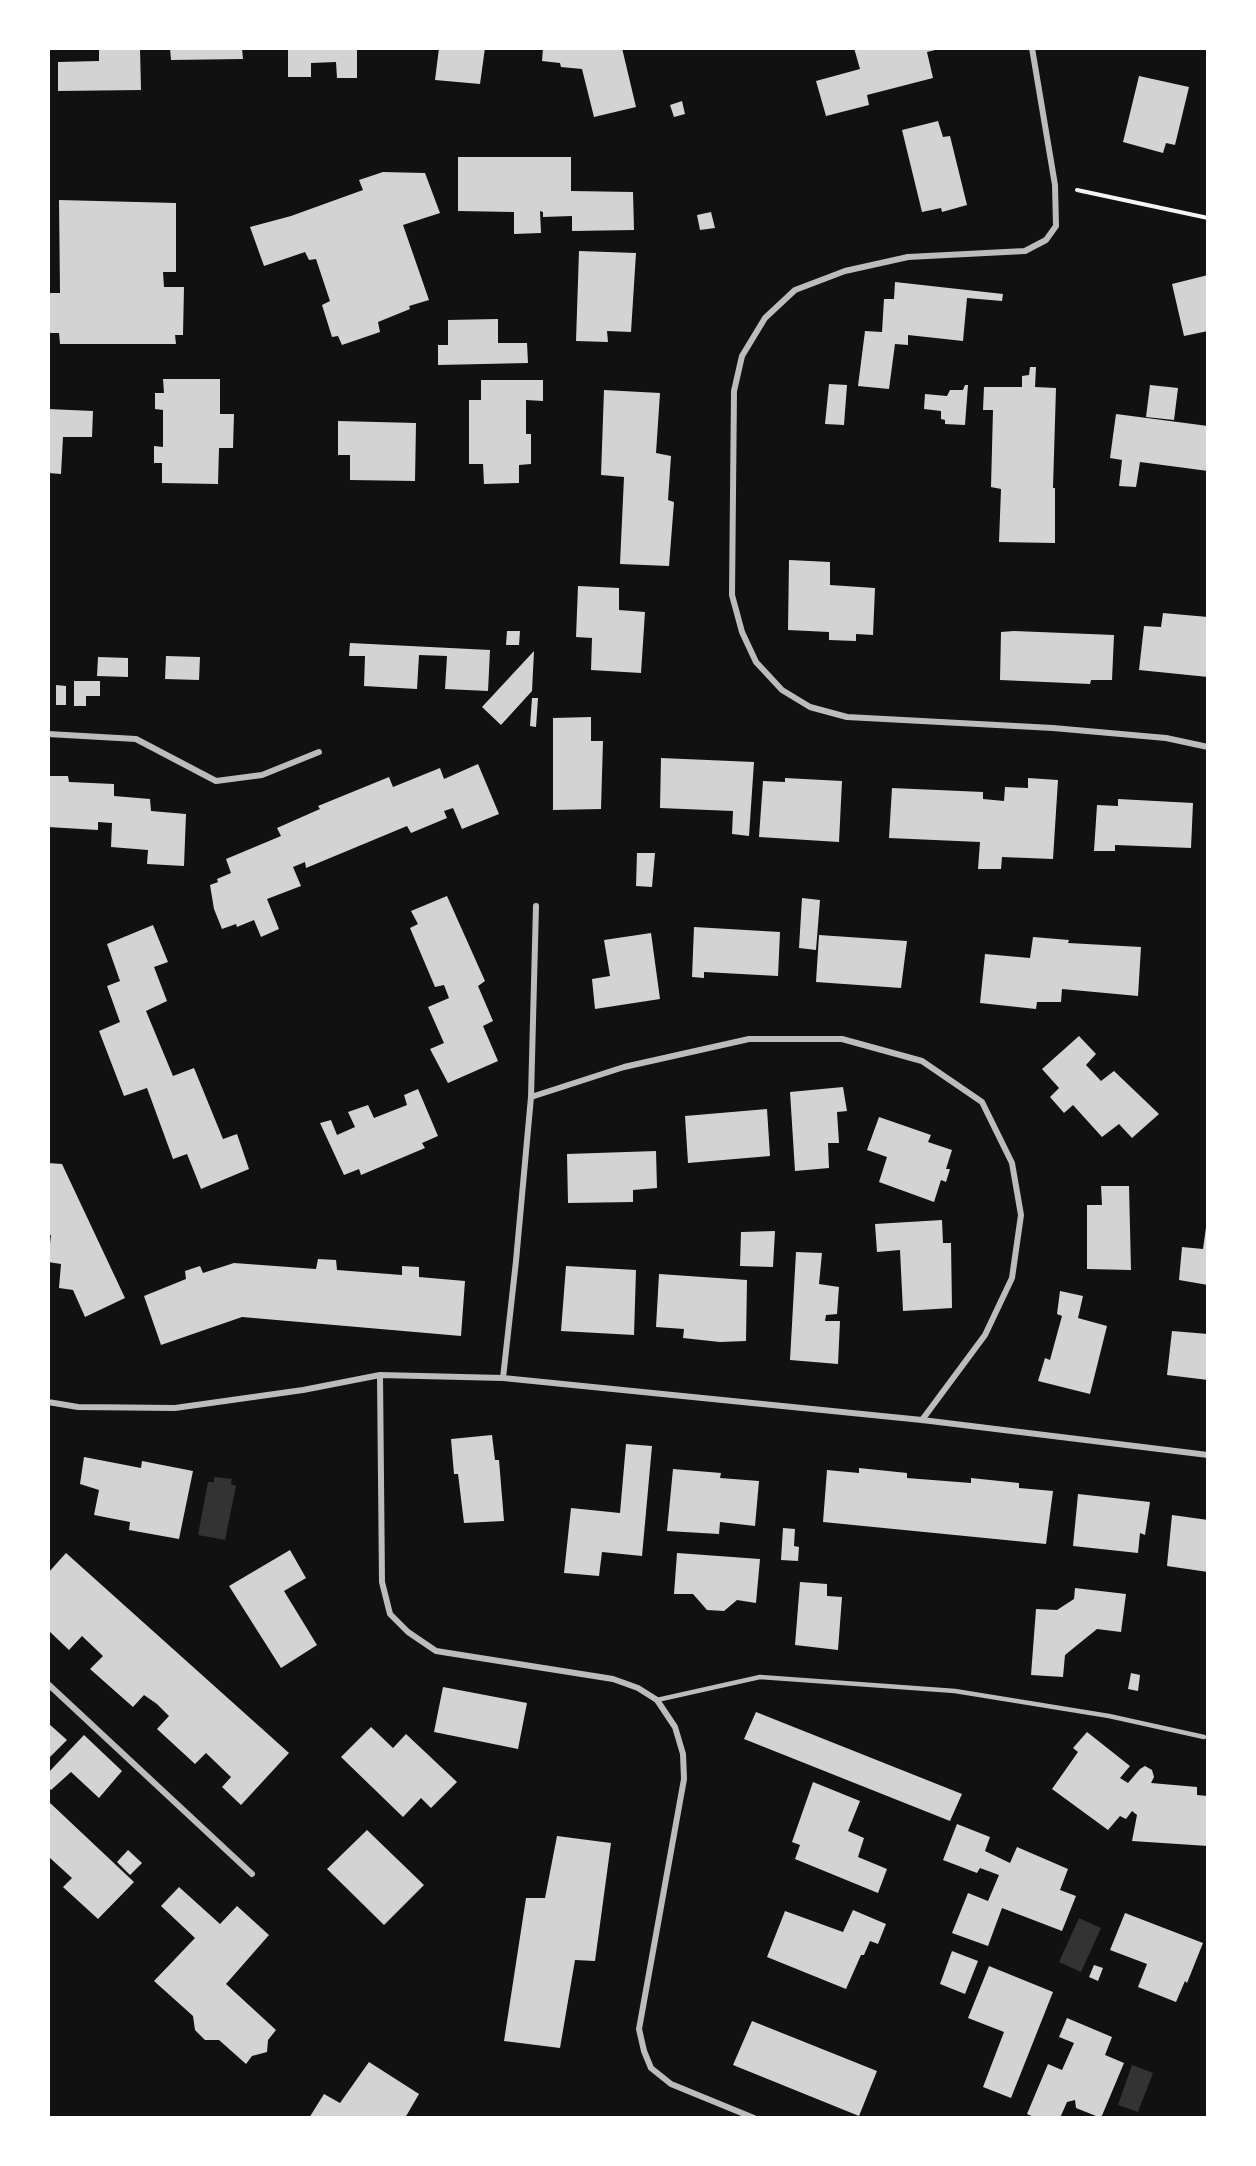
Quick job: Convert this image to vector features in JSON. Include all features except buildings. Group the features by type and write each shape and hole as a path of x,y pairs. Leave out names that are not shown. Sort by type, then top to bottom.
{"street":[{"path":"1032,48 1055,185 1056,226 1046,240 1025,251 908,257 844,271 795,290 765,318 742,356 734,391 732,595 742,632 756,662 782,690 810,707 847,717 1053,728 1166,738 1208,747"},
{"path":"48,734 136,739 216,781 262,775 319,752"},
{"path":"503,1378 531,1097 536,906"},
{"path":"531,1097 624,1067 749,1039 842,1039 922,1061 982,1102 1012,1163 1020,1215 1012,1278 985,1335 922,1420"},
{"path":"380,1375 382,1572 390,1614 408,1632 436,1651 612,1679 638,1688 657,1700 675,1727 683,1754 684,1779 639,2029 651,2068 671,2084 754,2118"},
{"path":"48,1402 78,1407 175,1408 303,1390 380,1375 503,1378 922,1420 1208,1455"},
{"path":"48,1684 252,1874"}],"lane":[{"path":"657,1700 760,1677 956,1691 1109,1716 1204,1737"}],"path":[{"path":"1055,185 1208,218"}],"shaded area":[{"path":"214,1477 232,1479 231,1484 236,1486 225,1540 198,1535 208,1482 214,1482"},
{"path":"1079,1918 1101,1928 1081,1972 1059,1962"},
{"path":"1132,2065 1153,2073 1138,2112 1118,2105"}]}
